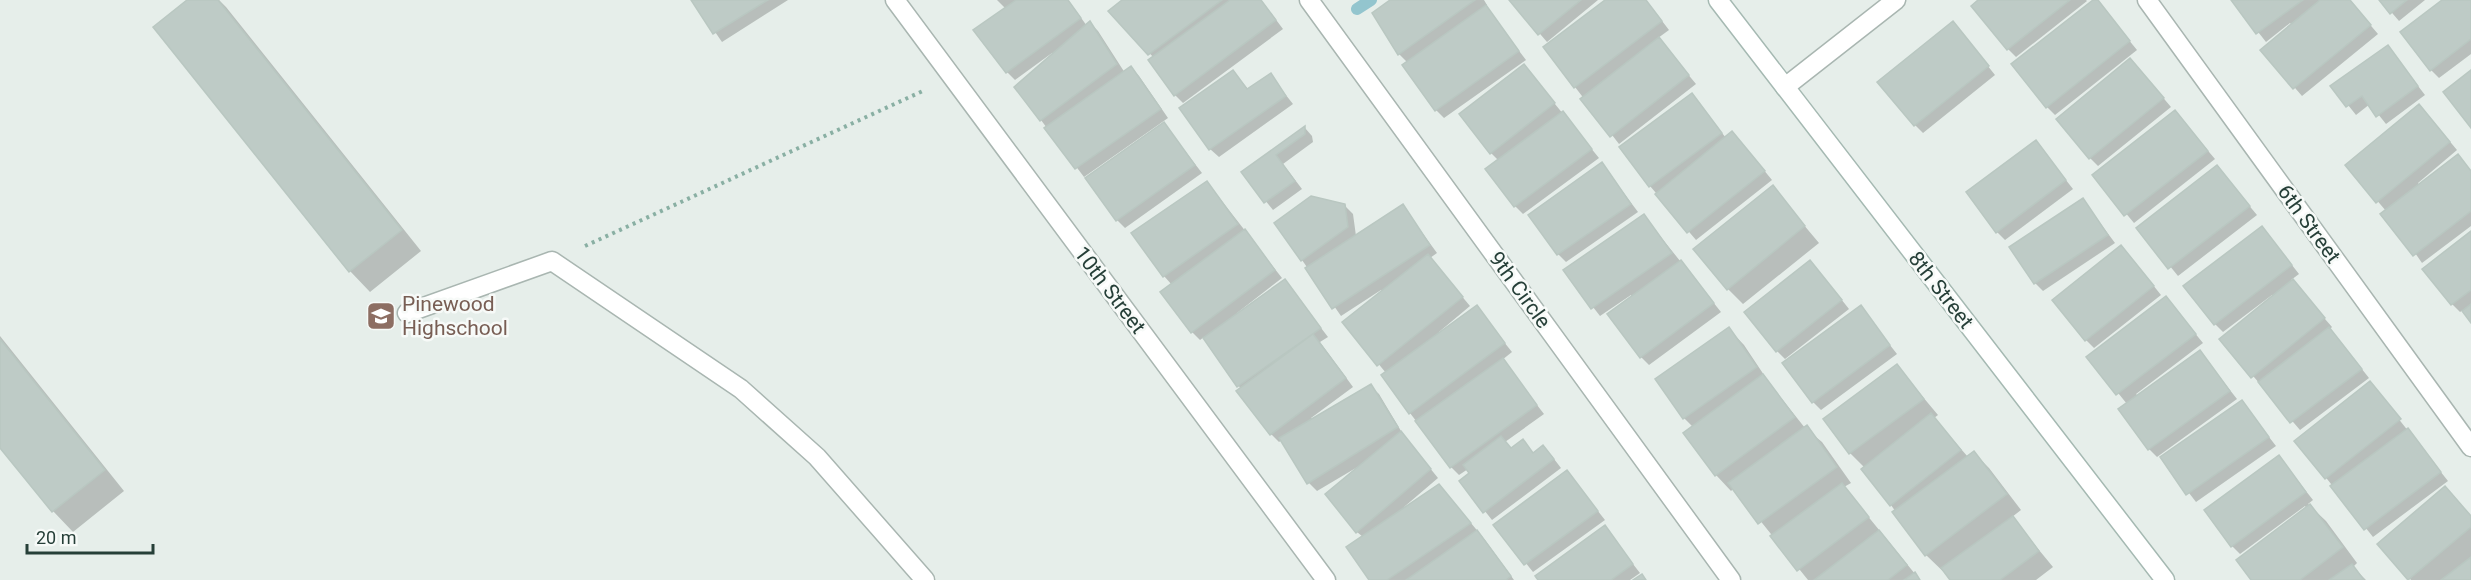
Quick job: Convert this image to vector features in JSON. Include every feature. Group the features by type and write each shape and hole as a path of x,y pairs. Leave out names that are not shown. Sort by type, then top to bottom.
{"street":[{"name":"10th Street","path":"895,0 1326,580"},
{"name":"9th Circle","path":"1309,0 1731,580"},
{"name":"8th Street","path":"1718,0 2165,580"},
{"path":"1785,87 1896,0"},
{"name":"6th Street","path":"2147,0 2471,447"},
{"path":"407,314 552,261 741,389 817,458 925,580"}],"path":[{"path":"552,261 953,78"}],"building":[{"path":"187,0 218,0 402,230 349,272 153,27"},
{"path":"691,0 768,0 713,34"},
{"path":"1016,0 1068,0 1081,18 1006,73 973,30"},
{"path":"1122,0 1222,0 1148,55 1108,11"},
{"path":"1230,0 1261,0 1276,20 1174,96 1148,60"},
{"path":"1390,0 1475,0 1398,55 1372,13"},
{"path":"1509,0 1581,0 1538,35"},
{"path":"1605,0 1646,0 1662,21 1574,88 1543,47"},
{"path":"1978,0 2070,0 2007,50 1971,6"},
{"path":"2093,0 2098,0 2130,41 2046,108 2011,64"},
{"path":"2231,0 2303,0 2256,34"},
{"path":"2320,0 2350,0 2371,25 2293,89 2260,50"},
{"path":"2379,0 2407,0 2390,14"},
{"path":"2442,0 2471,0 2471,39 2430,71 2400,32"},
{"path":"1486,5 1519,51 1435,111 1402,65"},
{"path":"1090,21 1117,64 1040,121 1014,87"},
{"path":"1953,21 1989,66 1914,126 1877,82"},
{"path":"1659,37 1689,75 1610,137 1580,99"},
{"path":"2388,45 2418,86 2376,117 2362,96 2346,107 2330,86"},
{"path":"2130,58 2164,98 2089,159 2056,119"},
{"path":"1524,64 1555,103 1490,154 1459,114"},
{"path":"1131,66 1161,109 1075,169 1044,128"},
{"path":"1233,70 1247,89 1271,73 1286,96 1209,150 1179,108"},
{"path":"2471,70 2471,128 2443,92"},
{"path":"1692,93 1722,133 1649,187 1619,147"},
{"path":"2419,104 2450,142 2376,203 2345,165"},
{"path":"2175,110 2208,151 2124,216 2092,175"},
{"path":"1563,111 1592,149 1514,207 1485,169"},
{"path":"1164,122 1195,165 1116,221 1085,178"},
{"path":"1305,126 1305,134 1276,155 1295,181 1264,203 1241,172"},
{"path":"1732,131 1765,171 1687,233 1655,194"},
{"path":"2036,140 2066,180 1996,233 1966,192"},
{"path":"2458,154 2471,171 2471,211 2413,256 2380,214"},
{"path":"1602,162 1631,204 1557,255 1528,215"},
{"path":"2217,165 2250,206 2168,269 2136,228"},
{"path":"1207,181 1238,224 1163,277 1131,233"},
{"path":"1773,185 1805,226 1727,290 1693,249"},
{"path":"1311,196 1345,204 1348,227 1301,261 1274,223"},
{"path":"2083,198 2108,235 2034,284 2009,247"},
{"path":"1403,204 1430,245 1332,309 1305,268"},
{"path":"1644,214 1672,253 1591,309 1563,270"},
{"path":"2262,226 2292,265 2214,325 2183,286"},
{"path":"1245,229 1275,270 1191,333 1160,292"},
{"path":"2471,231 2471,290 2451,305 2422,269"},
{"path":"2121,245 2154,286 2085,341 2052,300"},
{"path":"1428,254 1463,297 1377,366 1342,322"},
{"path":"1681,260 1714,303 1640,358 1607,314"},
{"path":"1810,260 1842,300 1776,352 1744,312"},
{"path":"1285,279 1321,328 1237,387 1203,338"},
{"path":"2293,279 2325,318 2251,378 2219,339"},
{"path":"2166,296 2196,334 2116,395 2086,357"},
{"path":"2471,304 2471,323 2462,311"},
{"path":"1477,305 1505,343 1409,414 1381,375"},
{"path":"1861,305 1890,345 1812,403 1782,363"},
{"path":"1729,327 1757,367 1683,419 1655,379"},
{"path":"2329,327 2362,369 2290,423 2258,382"},
{"path":"1313,334 1346,378 1270,435 1236,391"},
{"path":"0,339 105,470 52,512 0,448"},
{"path":"2200,350 2230,391 2148,450 2118,409"},
{"path":"1503,358 1537,405 1450,468 1415,421"},
{"path":"1897,364 1924,399 1849,454 1823,419"},
{"path":"1763,374 1795,417 1715,476 1683,433"},
{"path":"2370,381 2401,419 2325,479 2294,441"},
{"path":"1371,384 1398,427 1307,484 1279,438"},
{"path":"2242,400 2269,437 2186,495 2160,457"},
{"path":"1931,413 1961,450 1890,506 1861,469"},
{"path":"1807,425 1837,467 1758,524 1728,483"},
{"path":"2408,428 2441,472 2364,530 2330,486"},
{"path":"1401,431 1431,469 1356,533 1325,494"},
{"path":"1501,436 1511,448 1523,439 1533,453 1543,445 1554,459 1483,513 1459,481 1469,473 1463,465"},
{"path":"1974,451 2007,494 1925,556 1892,512"},
{"path":"2279,455 2306,492 2231,547 2204,510"},
{"path":"1567,470 1598,511 1524,565 1493,525"},
{"path":"1842,483 1869,517 1797,571 1770,536"},
{"path":"1439,484 1471,523 1387,580 1369,580 1346,547"},
{"path":"2445,486 2471,516 2471,527 2408,580 2377,544"},
{"path":"2310,504 2343,547 2300,580 2251,580 2236,560"},
{"path":"2013,516 2039,551 2000,580 1950,580 1941,568"},
{"path":"1605,525 1633,564 1611,580 1538,580 1535,576"},
{"path":"1477,530 1511,576 1506,580 1406,580"},
{"path":"1879,530 1907,565 1888,580 1814,580"},
{"path":"2471,557 2471,580 2441,580"},
{"path":"2352,564 2364,580 2329,580"},
{"path":"1915,572 1920,580 1904,580"},
{"path":"1642,574 1646,580 1633,580"}],"waterway":[{"path":"1357,9 1371,0"}],"place":[{"name":"Pinewood Highschool","path":"381,316"}]}
